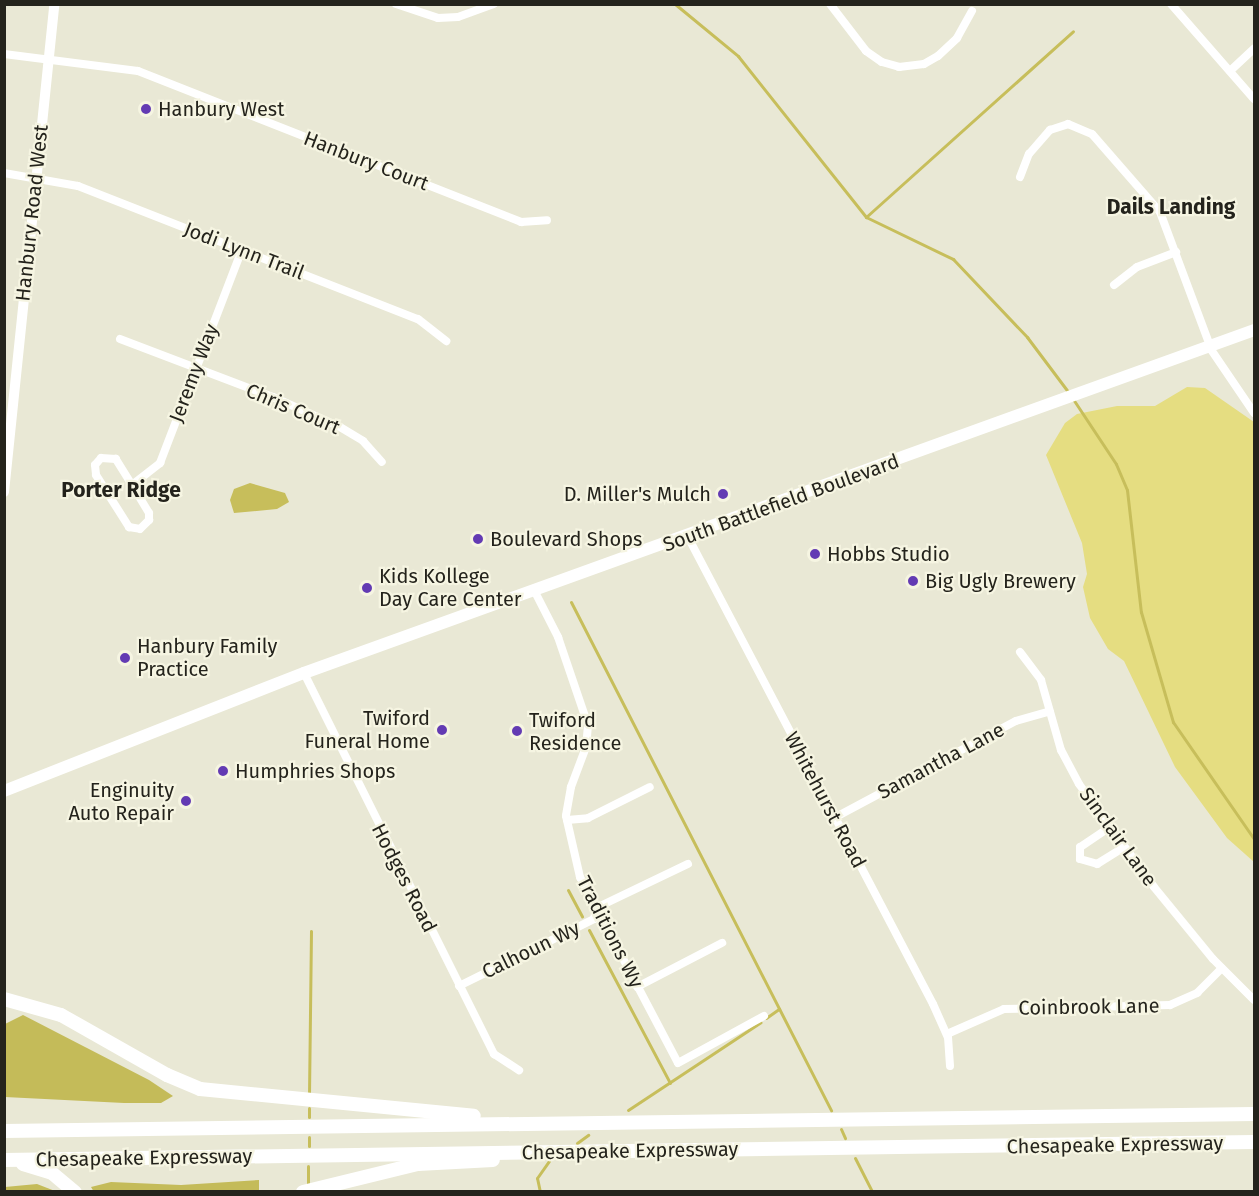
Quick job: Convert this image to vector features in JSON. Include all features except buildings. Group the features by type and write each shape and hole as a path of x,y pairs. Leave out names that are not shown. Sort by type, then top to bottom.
{"highway":[{"path":"4,999 61,1015 167,1075 217,1092 459,1115 520,1116 590,1123"},
{"name":"Chesapeake Expressway","path":"4,1131 1254,1114"},
{"name":"Chesapeake Expressway","path":"7,1160 1254,1142"},
{"path":"303,1191 418,1164 471,1164 544,1152"},
{"path":"7,1160 52,1173 75,1191"}],"main road":[{"name":"Hanbury Road West","path":"4,492 8,428 54,4"},
{"name":"South Battlefield Boulevard","path":"4,791 304,673 688,537 1254,330"}],"street":[{"path":"396,4 438,18 458,17 494,4"},
{"path":"830,4 866,51 882,62 899,67 924,64 938,56 957,38 972,11"},
{"path":"1171,4 1254,99"},
{"path":"1230,71 1254,49"},
{"name":"Hanbury Court","path":"4,54 138,71 521,222 547,220"},
{"path":"1020,177 1035,146 1050,130 1068,124 1086,129 1160,212 1210,346 1254,413"},
{"name":"Jodi Lynn Trail","path":"4,173 36,176 78,186 418,319 446,341"},
{"name":"Jeremy Way","path":"132,485 160,463 242,249"},
{"path":"1114,285 1137,267 1176,252"},
{"name":"Chris Court","path":"120,339 196,370 273,397 340,427 363,441 382,462"},
{"path":"101,458 116,459 132,485 149,513 149,520 140,530 129,527 96,475 95,465 101,458"},
{"name":"Whitehurst Road","path":"688,537 947,1034 950,1066"},
{"name":"Traditions Wy","path":"535,592 558,637 588,725 586,747 571,787 567,820 580,877 678,1063 764,1016"},
{"name":"Sinclair Lane","path":"1020,652 1036,668 1068,765 1124,847 1222,968 1254,1000"},
{"name":"Hodges Road","path":"304,673 494,1054 519,1070"},
{"name":"Samantha Lane","path":"834,818 1016,721 1050,711"},
{"path":"567,820 588,818 650,787"},
{"path":"1110,827 1080,847 1080,859 1097,864 1124,847"},
{"path":"596,909 688,864"},
{"name":"Calhoun Wy","path":"459,986 594,919 596,909"},
{"path":"638,987 722,943"},
{"name":"Coinbrook Lane","path":"947,1034 1004,1009 1170,1005 1197,993 1222,968"}],"shaded area":[{"path":"1187,387 1205,388 1254,422 1254,862 1227,838 1175,767 1124,661 1108,649 1090,618 1083,587 1087,574 1082,543 1046,455 1065,423 1077,414 1117,406 1155,406"},
{"path":"250,483 285,493 289,502 277,509 234,513 230,500 234,489"},
{"path":"23,1015 149,1080 173,1096 161,1103 5,1097 5,1024"},
{"path":"259,1180 259,1191 94,1192 91,1187 111,1182 181,1185"},
{"path":"37,1184 55,1191 5,1191 5,1187"}],"waterway":[{"path":"675,4 738,56 866,217 953,259 1027,337 1069,393"},
{"path":"866,217 1073,31"},
{"path":"1073,399 1116,464 1127,490 1141,612 1173,722 1254,839"},
{"path":"571,602 831,1110"},
{"path":"568,890 582,916"},
{"path":"589,930 670,1083"},
{"path":"309,1095 311,931"},
{"path":"766,1018 779,1009"},
{"path":"628,1110 761,1022"},
{"path":"309,1108 309,1117"},
{"path":"841,1129 845,1138"},
{"path":"577,1143 588,1135"},
{"path":"309,1137 309,1146"},
{"path":"855,1158 872,1192"},
{"path":"540,1192 537,1178 549,1161"},
{"path":"308,1166 308,1184"}],"place":[{"name":"Hanbury West","path":"146,109"},
{"name":"D. Miller's Mulch","path":"723,494"},
{"name":"Boulevard Shops","path":"478,539"},
{"name":"Hobbs Studio","path":"815,554"},
{"name":"Big Ugly Brewery","path":"913,581"},
{"name":"Kids Kollege Day Care Center","path":"367,588"},
{"name":"Hanbury Family Practice","path":"125,658"},
{"name":"Twiford Funeral Home","path":"442,730"},
{"name":"Twiford Residence","path":"517,731"},
{"name":"Humphries Shops","path":"223,771"},
{"name":"Enginuity Auto Repair","path":"186,801"}],"district":[{"name":"Dails Landing","path":"1171,207"},
{"name":"Porter Ridge","path":"121,490"}]}
